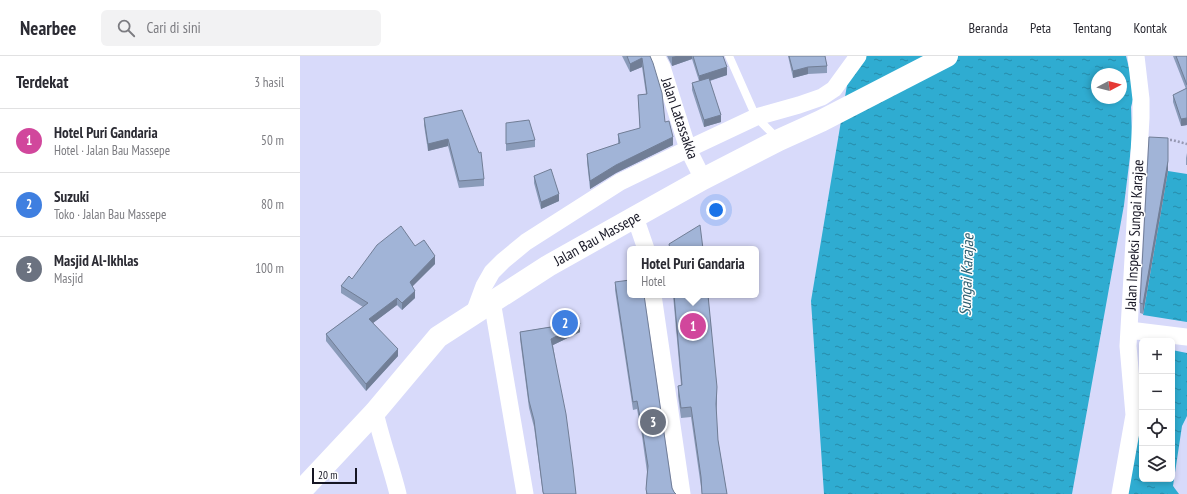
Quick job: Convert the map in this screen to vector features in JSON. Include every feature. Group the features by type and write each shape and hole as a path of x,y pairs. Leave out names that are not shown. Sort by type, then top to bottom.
{"highway":[{"name":"Jalan Bau Massepe","path":"300,492 374,412 438,337 548,266 635,217 779,140 821,121 947,56"}],"street":[{"name":"Jalan Latassakka","path":"656,56 662,67 688,149 703,180"},
{"path":"474,313 484,286 492,272 526,242 620,182 756,117 822,97 834,89 858,56"},
{"name":"Jalan Inspeksi Sungai Karajae","path":"1120,494 1134,415 1128,346 1140,140 1141,98 1136,56"},
{"path":"635,217 645,246"},
{"path":"653,298 682,494"},
{"path":"492,301 525,494"},
{"path":"1129,330 1187,336"},
{"path":"374,412 398,494"}],"lane":[{"path":"729,56 756,117 779,140"}],"path":[{"path":"1140,140 1172,140 1187,144"}],"water":[{"name":"Sungai Karajae","path":"848,56 1126,56 1135,92 1131,107 1132,140 1124,205 1072,494 824,494 811,301 851,61"},
{"path":"1168,171 1187,174 1187,322 1143,315"},
{"path":"1175,351 1187,353 1187,416 1182,426 1175,473"},
{"path":"1139,394 1139,482 1174,482 1173,486 1179,494 1123,494"}],"building":[{"path":"627,56 650,56 662,93 665,122 669,121 673,137 616,165 590,181 587,154 620,143 618,134 640,128 638,95 647,94 642,58 630,64"},
{"path":"693,56 723,56 727,67 699,76"},
{"path":"789,56 825,56 827,66 808,67 793,71"},
{"path":"1176,56 1187,56 1187,85"},
{"path":"709,78 721,115 704,120 692,83"},
{"path":"1187,88 1187,118 1181,119 1173,95"},
{"path":"462,110 479,153 481,152 484,179 459,181 448,139 428,144 424,118"},
{"path":"529,120 535,140 506,144 506,123"},
{"path":"1149,137 1168,138 1168,161 1143,304 1140,303"},
{"path":"551,169 559,194 541,202 534,176"},
{"path":"700,225 703,246 669,246 669,244"},
{"path":"401,226 415,246 424,240 435,256 410,282 415,291 402,303 397,298 369,319 398,349 366,384 326,334 368,303 341,286 349,276 352,279 377,245"},
{"path":"627,280 627,298 644,298 672,488 676,494 647,494 648,466 637,401 633,402 615,282"},
{"path":"674,298 708,298 717,387 716,404 718,440 727,494 702,494 691,407 681,408 678,386 682,385"},
{"path":"566,309 573,323 579,322 580,324 551,339 566,414 576,494 544,494 534,420 529,401 520,332 551,327"}],"place":[{"name":"Suzuki","path":"565,323"},
{"name":"Hotel Puri Gandaria","path":"693,326"},
{"name":"Masjid Al-Ikhlas","path":"653,422"}]}
